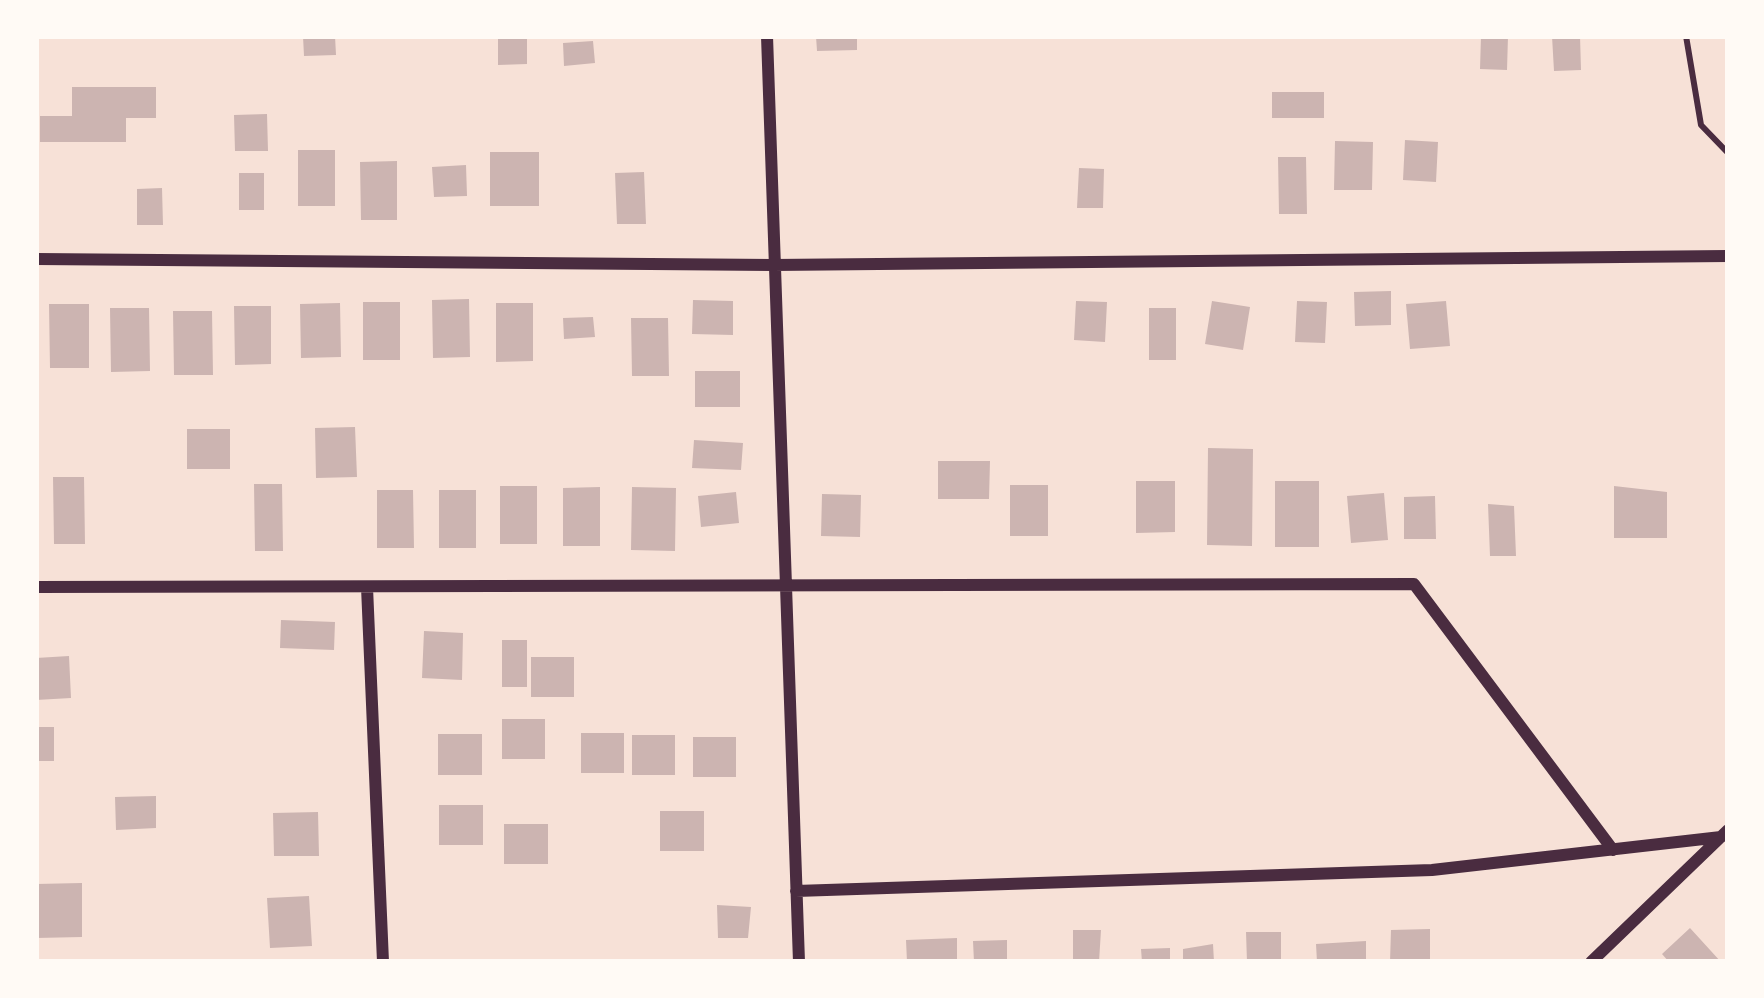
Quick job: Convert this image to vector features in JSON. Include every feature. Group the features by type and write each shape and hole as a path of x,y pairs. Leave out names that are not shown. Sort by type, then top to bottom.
{"street":[{"path":"767,36 782,587 799,962"},
{"path":"36,259 773,266 1728,256"},
{"path":"36,587 1414,584 1613,850"},
{"path":"367,587 383,962"},
{"path":"796,891 1432,870 1725,834"},
{"path":"1591,962 1725,834"}],"lane":[{"path":"1686,36 1700,125 1728,153"}],"building":[{"path":"303,36 335,36 336,55 304,56"},
{"path":"816,36 857,36 857,50 817,51"},
{"path":"1481,36 1508,36 1507,70 1480,69"},
{"path":"1552,36 1580,36 1581,70 1554,71"},
{"path":"527,37 527,64 498,65 498,38"},
{"path":"593,41 595,63 564,66 563,43"},
{"path":"72,87 156,87 156,118 126,118 126,142 40,142 40,116 72,116"},
{"path":"1272,92 1324,92 1324,118 1272,118"},
{"path":"267,114 268,151 235,151 234,115"},
{"path":"1405,140 1438,142 1436,182 1403,180"},
{"path":"1335,141 1373,142 1372,190 1334,190"},
{"path":"298,150 335,150 335,206 298,206"},
{"path":"490,152 539,152 539,206 490,206"},
{"path":"1278,157 1306,157 1307,214 1279,214"},
{"path":"397,161 397,220 361,220 360,162"},
{"path":"466,165 467,196 434,197 432,167"},
{"path":"1079,168 1104,169 1103,208 1077,208"},
{"path":"644,172 646,224 617,224 615,173"},
{"path":"239,173 264,173 264,210 239,210"},
{"path":"162,188 163,225 137,225 137,189"},
{"path":"1391,291 1391,325 1355,326 1354,292"},
{"path":"469,299 470,357 433,358 432,300"},
{"path":"693,300 733,301 733,335 692,334"},
{"path":"1076,301 1107,302 1105,342 1074,340"},
{"path":"1212,301 1250,307 1243,350 1205,344"},
{"path":"1297,301 1327,302 1325,343 1295,342"},
{"path":"1446,301 1450,346 1410,349 1406,304"},
{"path":"363,302 400,302 400,360 363,360"},
{"path":"340,303 341,357 301,358 300,304"},
{"path":"496,303 533,303 533,361 496,362"},
{"path":"49,304 89,304 89,368 50,368"},
{"path":"234,306 271,306 271,364 235,365"},
{"path":"110,308 149,308 150,371 111,372"},
{"path":"1149,308 1176,308 1176,360 1149,360"},
{"path":"173,311 212,311 213,375 174,375"},
{"path":"593,317 595,337 564,339 563,318"},
{"path":"631,318 668,318 669,376 632,376"},
{"path":"695,371 740,371 740,407 695,407"},
{"path":"355,427 357,477 316,478 315,428"},
{"path":"187,429 230,429 230,469 187,469"},
{"path":"694,440 743,443 741,470 692,468"},
{"path":"1208,448 1253,449 1252,546 1207,545"},
{"path":"938,461 990,461 989,499 938,499"},
{"path":"53,477 84,477 85,544 54,544"},
{"path":"1136,481 1175,481 1175,532 1136,533"},
{"path":"1275,481 1319,481 1319,547 1275,547"},
{"path":"254,484 282,484 283,551 255,551"},
{"path":"1010,485 1048,485 1048,536 1010,536"},
{"path":"500,486 537,486 537,544 500,544"},
{"path":"1614,486 1667,492 1667,538 1614,538"},
{"path":"600,487 600,546 563,546 563,488"},
{"path":"632,487 676,488 675,551 631,550"},
{"path":"377,490 413,490 414,548 377,548"},
{"path":"439,490 476,490 476,548 439,548"},
{"path":"736,492 739,523 701,527 698,496"},
{"path":"1384,493 1388,540 1351,543 1347,496"},
{"path":"822,494 861,495 860,537 821,536"},
{"path":"1435,496 1436,539 1404,539 1404,497"},
{"path":"1488,504 1514,506 1516,556 1490,556"},
{"path":"281,620 335,622 334,650 280,648"},
{"path":"424,631 463,633 462,680 422,678"},
{"path":"502,640 527,640 527,687 502,687"},
{"path":"69,656 71,698 36,700 36,658"},
{"path":"531,657 574,657 574,697 531,697"},
{"path":"502,719 545,719 545,759 502,759"},
{"path":"36,727 54,727 54,761 36,761"},
{"path":"581,733 624,733 624,773 581,773"},
{"path":"438,734 482,734 482,775 438,775"},
{"path":"632,735 675,735 675,775 632,775"},
{"path":"693,737 736,737 736,777 693,777"},
{"path":"156,796 156,828 116,830 115,797"},
{"path":"439,805 483,805 483,845 439,845"},
{"path":"660,811 704,811 704,851 660,851"},
{"path":"318,812 319,856 274,856 273,813"},
{"path":"504,824 548,824 548,864 504,864"},
{"path":"82,883 82,937 36,938 36,884"},
{"path":"309,896 312,946 270,948 267,898"},
{"path":"717,905 751,907 748,938 718,938"},
{"path":"1690,928 1721,962 1669,962 1662,954"},
{"path":"1430,929 1430,962 1390,962 1391,930"},
{"path":"1073,930 1101,930 1099,962 1073,962"},
{"path":"1246,932 1281,932 1281,962 1247,962"},
{"path":"957,938 957,962 907,962 906,940"},
{"path":"1007,940 1007,962 974,962 973,941"},
{"path":"1366,941 1366,962 1317,962 1316,944"},
{"path":"1213,944 1214,962 1183,962 1183,949"},
{"path":"1170,948 1170,962 1142,962 1141,949"}]}
